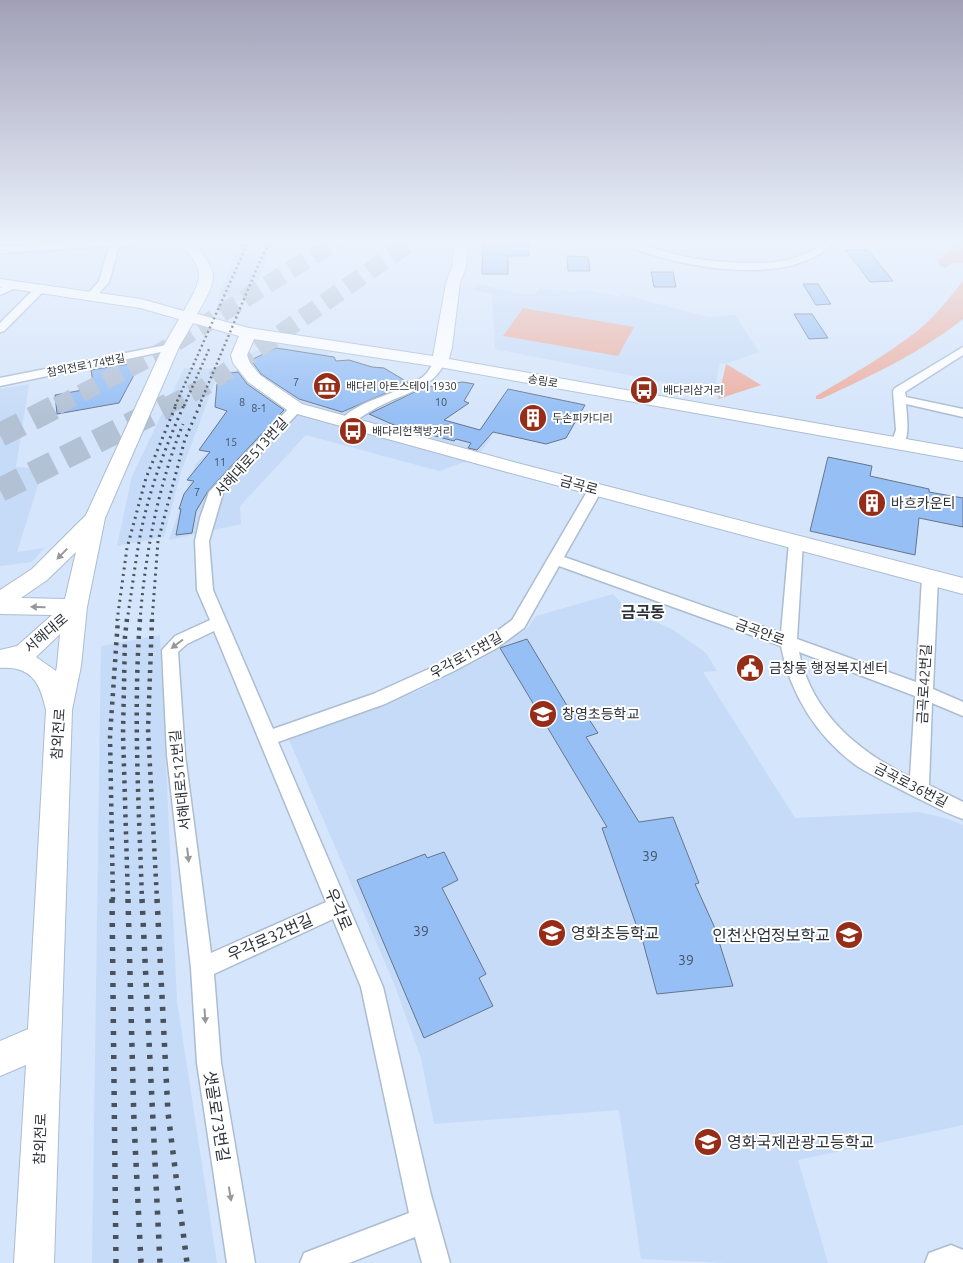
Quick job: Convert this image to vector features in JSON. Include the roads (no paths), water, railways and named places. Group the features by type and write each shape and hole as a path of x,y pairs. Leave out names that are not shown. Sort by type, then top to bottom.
{"main road":[{"name":"송림로","path":"104,299 141,304 248,333 440,362 963,455"},
{"name":"참외전로","path":"34,1263 59,710 69,666 75,608 95,518 171,347 198,299"},
{"path":"440,299 434,345 440,362"},
{"path":"440,362 451,299"},
{"name":"금곡로","path":"248,333 239,355 243,366 266,388 296,408 595,490 963,586"},
{"path":"0,599 14,593 41,574 95,518"},
{"name":"서해대로","path":"0,606 75,608"},
{"name":"서해대로","path":"0,659 25,653 75,608"},
{"path":"0,659 11,658 30,663 43,674 53,687 59,710"},
{"path":"0,1059 44,1039"}],"street":[{"path":"0,329 31,299"},
{"name":"참외전로174번길","path":"0,382 171,347"},
{"path":"898,444 902,430 900,391 902,388 963,350"},
{"path":"345,422 363,410 430,377 438,368 440,362"},
{"path":"900,399 963,413"},
{"name":"서해대로513번길","path":"203,568 202,541 207,518 216,492 296,408"},
{"name":"우각로15번길","path":"268,738 379,699 448,667 490,644 518,624 595,490"},
{"name":"금곡로36번길","path":"796,542 788,642 794,669 812,708 836,737 864,760 883,772 963,812"},
{"name":"금곡안로","path":"556,559 924,692 963,709"},
{"name":"우각로","path":"203,568 205,590 372,987 423,1221 436,1263"},
{"name":"금곡로42번길","path":"919,790 930,578"},
{"name":"서해대로512번길","path":"202,968 176,755 170,650 181,640 220,622"},
{"name":"우각로32번길","path":"202,968 338,907"},
{"name":"샛골로73번길","path":"202,968 208,1064 241,1263"},
{"path":"314,1263 423,1221"},
{"path":"938,1263 951,1259 961,1263"}],"tunnel":[{"path":"57,406 159,353 245,299"},
{"path":"167,406 204,387 330,299"},
{"path":"0,435 59,405"},
{"path":"0,490 169,405"}],"railway":[{"path":"175,406 223,299"},
{"path":"199,406 244,299"},
{"path":"184,406 210,347"},
{"path":"117,621 127,548 146,478 176,405"},
{"path":"127,621 141,529 163,457 184,405"},
{"path":"152,621 158,541 185,439 200,405"},
{"path":"140,621 145,571 154,521 166,472 183,424"},
{"path":"113,900 110,736 118,619"},
{"path":"127,619 123,734 128,900"},
{"path":"140,619 137,725 142,900"},
{"path":"152,619 148,729 157,900"},
{"path":"112,899 116,1263"},
{"path":"128,899 134,1122 141,1263"},
{"path":"142,899 160,1263"},
{"path":"157,899 168,1113 187,1263"}],"place":[{"name":"배다리 아트스테이 1930","path":"327,386"},
{"name":"배다리삼거리","path":"644,390"},
{"name":"두손피카디리","path":"533,418"},
{"name":"배다리헌책방거리","path":"353,431"},
{"name":"바흐카운티","path":"872,503"},
{"name":"금창동 행정복지센터","path":"750,668"},
{"name":"창영초등학교","path":"543,714"},
{"name":"영화초등학교","path":"552,933"},
{"name":"인천산업정보학교","path":"849,935"},
{"name":"영화국제관광고등학교","path":"708,1142"}],"district":[{"name":"금곡동","path":"643,612"}]}
